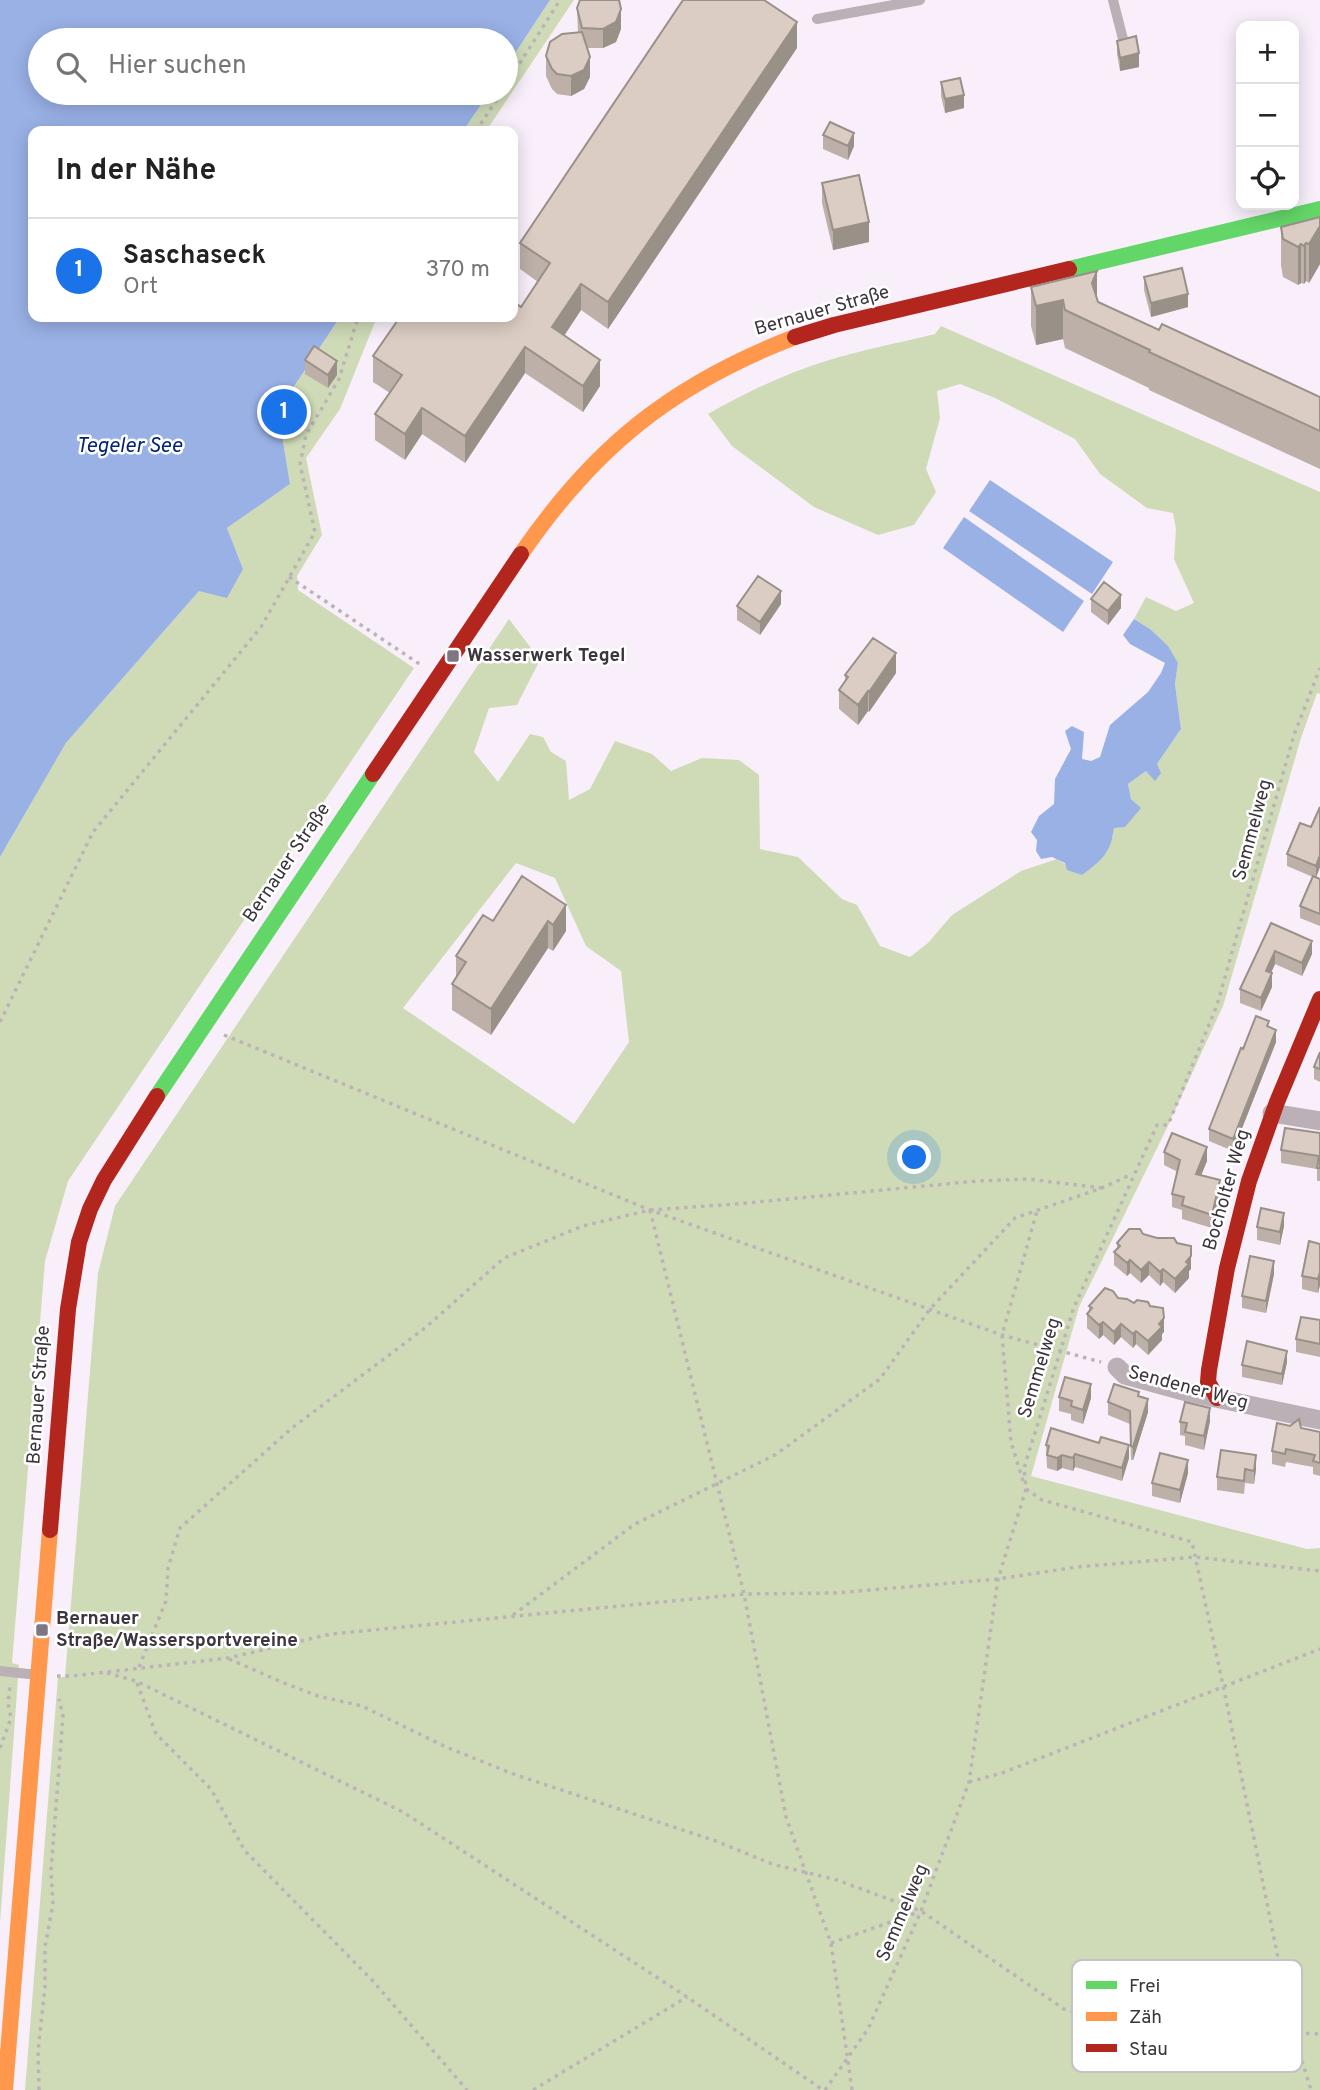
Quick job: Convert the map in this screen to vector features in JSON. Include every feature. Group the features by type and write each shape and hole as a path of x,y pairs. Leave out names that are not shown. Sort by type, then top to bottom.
{"main road":[{"name":"Bernauer Straße","path":"5,2090 45,1675 70,1282 79,1242 97,1192 127,1140 494,594 573,484 618,439 665,403 717,371 774,344 845,323 1320,209"},
{"name":"Bocholter Weg","path":"1217,1398 1208,1382 1209,1370 1241,1207 1272,1113 1320,999"}],"street":[{"path":"1272,1113 1320,1121"},
{"name":"Sendener Weg","path":"1117,1367 1125,1375 1320,1420"}],"lane":[{"path":"817,19 920,0"},
{"path":"1113,0 1124,43"},
{"path":"0,1671 45,1675"}],"path":[{"path":"518,66 560,0"},
{"path":"479,126 493,105"},
{"path":"0,1022 93,832 261,627 315,532 300,464 306,435 339,379 356,322"},
{"path":"289,577 421,665"},
{"name":"Semmelweg","path":"824,2090 867,2029 921,1911 969,1782 999,1579 1026,1489 1024,1468 1059,1350 1074,1307 1157,1125 1168,1125 1217,1005 1294,735 1320,668"},
{"name":"Sendener Weg","path":"222,1034 650,1210 1002,1335 1117,1367"},
{"path":"511,1617 635,1524 775,1455 880,1379 930,1309 1016,1218 1134,1174"},
{"path":"139,1667 166,1601 168,1568 180,1528 292,1429 425,1328 503,1258 583,1226 650,1210 977,1181 1028,1179 1102,1188"},
{"path":"650,1210 744,1594 786,1818 831,1943 852,2090"},
{"path":"1037,1211 1002,1335 1011,1442 1026,1489 1042,1500 1192,1542 1278,1960"},
{"path":"45,1675 105,1673 228,1658 331,1634 744,1594 836,1593 999,1579 1077,1567 1195,1557 1320,1570"},
{"path":"969,1782 1002,1773 1320,1649"},
{"path":"228,1658 295,1687 362,1706 446,1747 516,1775 716,1841 772,1864 837,1880 921,1911 1064,2009 1072,2011"},
{"path":"105,1673 136,1681 403,1811 824,2090"},
{"path":"0,1748 11,1718 8,1703 10,1687 16,1674"},
{"path":"45,1675 55,1683"},
{"path":"136,1681 156,1734 211,1789 245,1851 372,1980 467,2090"},
{"path":"39,2090 38,2051 45,1987 45,1947 53,1904 51,1871 63,1716 59,1690"},
{"path":"831,1943 921,1911"},
{"path":"533,2090 687,1997"},
{"path":"1302,2033 1320,2034"},
{"path":"1302,2061 1311,2090"}],"green space":[{"path":"550,0 574,0 518,83 518,49"},
{"path":"481,105 503,105 489,126 466,126"},
{"path":"337,322 375,322 340,409 306,458 322,535 297,576 298,590 414,668 68,1181 45,1261 12,1663 19,1665 0,1923 0,857 66,743 199,591 243,569 227,528 290,484 279,417 289,394"},
{"path":"941,326 1320,492 1320,694 1317,693 1301,738 1223,1006 1079,1307 1031,1476 1307,1549 1320,1548 1320,2090 25,2090 58,1677 65,1677 98,1273 115,1206 509,619 540,660 517,705 489,708 474,752 498,782 530,734 543,737 551,752 566,761 569,800 590,789 615,741 652,754 671,771 702,758 739,760 759,775 760,849 798,857 842,899 857,905 880,946 910,957 928,943 952,915 1021,871 1057,859 1065,864 1113,837 1114,827 1140,808 1131,799 1128,784 1146,771 1156,780 1157,764 1181,729 1175,684 1178,663 1150,629 1134,619 1146,597 1176,611 1194,603 1174,559 1176,529 1173,513 1147,508 1100,474 1075,439 995,398 960,384 937,391 940,418 926,469 936,492 914,525 878,535 814,507 732,446 708,414 765,384 853,353 935,334","holes":["516,863 555,878 586,946 621,971 629,1042 574,1124 403,1008"]}],"water":[{"name":"Tegeler See","path":"0,0 550,0 518,49 518,28 28,28 28,105 481,105 466,126 28,126 28,322 337,322 289,394 279,417 290,484 227,528 243,569 227,598 199,591 66,743 0,857"},
{"path":"990,480 1113,562 1092,594 969,511"},
{"path":"964,517 1084,601 1063,632 943,548"},
{"path":"1134,619 1150,629 1168,646 1178,663 1175,684 1181,729 1157,764 1161,773 1155,781 1146,771 1128,784 1131,799 1141,808 1125,827 1114,828 1104,856 1082,875 1067,870 1065,863 1052,857 1041,859 1036,851 1037,840 1031,832 1039,816 1054,804 1055,779 1071,749 1065,731 1072,726 1084,732 1082,759 1091,761 1100,757 1110,725 1148,692 1161,673 1165,663 1130,644 1123,635"}],"building":[{"path":"580,0 619,0 621,9 616,22 603,29 582,28 577,8"},
{"path":"683,0 764,0 797,22 608,302 581,284 552,327 600,360 583,386 525,347 465,436 422,408 405,434 375,414 402,375 373,356 397,322 518,322 518,305 521,307 550,263 520,243"},
{"path":"582,32 590,57 584,70 571,76 557,74 546,56 550,42 562,34"},
{"path":"1136,36 1139,53 1120,58 1117,41"},
{"path":"960,78 964,95 945,99 941,82"},
{"path":"830,122 854,133 848,146 823,135"},
{"path":"859,175 869,222 833,230 822,183"},
{"path":"1320,217 1320,226 1309,244 1301,244 1298,247 1283,239 1281,227"},
{"path":"1182,268 1188,294 1151,303 1144,277"},
{"path":"1097,271 1092,283 1098,302 1159,330 1162,324 1320,397 1320,431 1065,310 1063,300 1036,306 1031,287"},
{"path":"314,346 337,361 328,375 305,360"},
{"path":"758,576 781,591 760,622 737,606"},
{"path":"1104,582 1121,595 1108,611 1091,599"},
{"path":"873,638 896,653 858,705 839,690 848,677 845,675"},
{"path":"1320,807 1320,855 1316,866 1287,854 1300,823 1311,827"},
{"path":"522,876 566,905 553,925 548,921 491,1009 452,984 466,962 456,956 483,915 493,921"},
{"path":"1313,876 1320,879 1320,914 1300,906"},
{"path":"1271,923 1312,941 1302,963 1275,951 1266,971 1272,973 1261,998 1240,989"},
{"path":"1256,1016 1269,1021 1267,1026 1276,1030 1233,1139 1209,1129"},
{"path":"1320,1052 1320,1069 1314,1067"},
{"path":"1285,1128 1320,1133 1320,1168 1317,1168 1319,1156 1281,1150"},
{"path":"1172,1133 1207,1147 1196,1174 1220,1180 1212,1215 1182,1205 1184,1197 1172,1194 1180,1160 1164,1152"},
{"path":"1261,1208 1284,1213 1280,1232 1257,1227"},
{"path":"1129,1229 1140,1229 1143,1234 1157,1238 1174,1238 1177,1243 1191,1246 1191,1256 1186,1262 1189,1264 1175,1279 1163,1269 1160,1272 1149,1262 1141,1270 1130,1260 1127,1263 1114,1252 1120,1246 1117,1243"},
{"path":"1309,1241 1320,1244 1318,1279 1302,1276"},
{"path":"1250,1256 1274,1261 1266,1301 1242,1296"},
{"path":"1105,1288 1113,1291 1118,1298 1134,1303 1137,1300 1148,1302 1150,1306 1163,1308 1164,1318 1159,1324 1162,1327 1148,1341 1121,1324 1114,1332 1103,1322 1099,1325 1087,1314 1092,1308 1089,1306"},
{"path":"1301,1317 1320,1320 1320,1344 1296,1339"},
{"path":"1247,1341 1287,1351 1282,1374 1242,1365"},
{"path":"1065,1377 1091,1384 1083,1410 1071,1406 1072,1401 1059,1397"},
{"path":"1114,1384 1139,1392 1138,1396 1148,1399 1133,1447 1130,1411 1108,1402"},
{"path":"1185,1402 1210,1408 1204,1436 1185,1432 1187,1423 1180,1422"},
{"path":"1299,1419 1301,1428 1320,1432 1320,1463 1313,1461 1315,1455 1286,1449 1285,1454 1272,1451 1277,1423 1290,1426"},
{"path":"1051,1428 1099,1443 1101,1437 1129,1445 1122,1468 1075,1454 1073,1458 1047,1455 1049,1446 1046,1445"},
{"path":"1221,1450 1256,1455 1254,1471 1245,1469 1244,1481 1217,1477"},
{"path":"1160,1453 1188,1460 1180,1490 1152,1483"}],"traffic: fast":[{"path":"1069,269 1320,209"},
{"path":"157,1096 373,774"}],"traffic: slow":[{"path":"521,554 578,481 608,450 640,423 711,376 751,355 795,337"},
{"path":"5,2090 50,1530"}],"traffic: jam":[{"path":"795,337 834,325 1069,269"},
{"path":"373,774 521,554"},
{"path":"1217,1398 1208,1382 1209,1370 1227,1268 1249,1181 1277,1102 1320,999"},
{"path":"50,1530 68,1309 79,1242 90,1209 104,1180 157,1096"}],"place":[{"name":"Saschaseck","path":"284,412"},
{"name":"Wasserwerk Tegel","path":"453,656"},
{"name":"Bernauer Straße/Wassersportvereine","path":"42,1630"}]}
